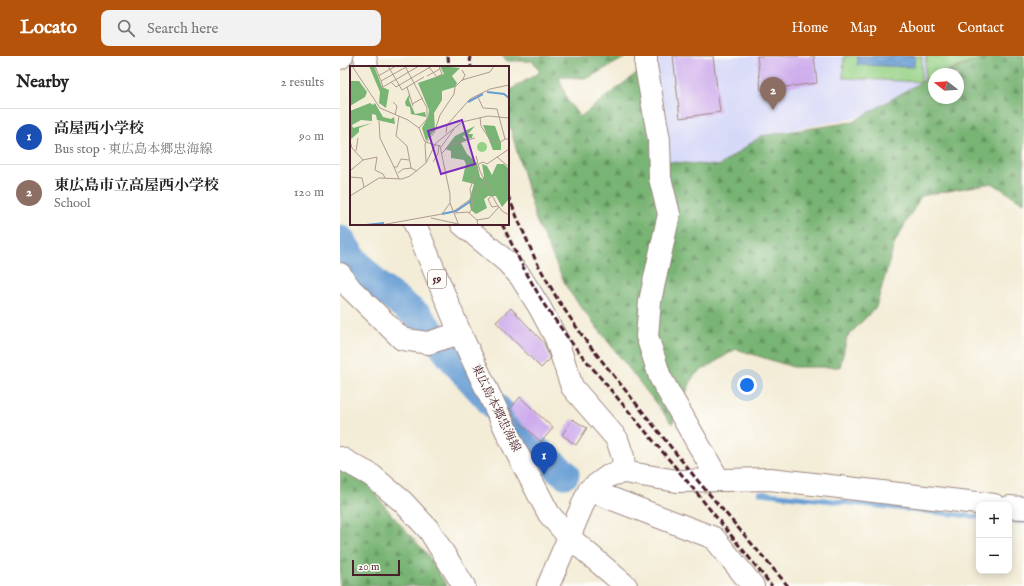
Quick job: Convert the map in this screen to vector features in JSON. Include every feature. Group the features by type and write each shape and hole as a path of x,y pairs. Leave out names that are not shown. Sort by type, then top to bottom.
{"street":[{"path":"365,56 367,66"},
{"path":"646,56 646,66 660,140 660,178 669,214 650,301 647,336 660,377 718,479"},
{"name":"東広島本郷忠海線","path":"415,225 460,333 517,452 549,514 569,537 626,586"},
{"path":"463,225 507,262 520,276 540,308 556,338 572,387 617,439 623,457 624,472"},
{"path":"340,274 350,288 402,339 428,343 460,333"},
{"path":"340,458 371,475 414,513 429,530 464,586"},
{"path":"548,586 589,490 610,475 624,472 677,481 770,479 976,503"},
{"path":"589,490 714,538 753,586"},
{"path":"1012,507 1024,508"}],"shaded area":[{"path":"646,56 927,56 922,103 761,136 719,166 660,162"}],"green space":[{"path":"502,56 628,56 588,78 559,77 567,100 580,117 646,66 660,161 719,166 761,136 853,122 928,79 928,104 964,104 964,68 957,68 988,56 1024,56 1024,203 992,183 921,196 895,242 876,307 847,337 840,367 793,367 736,349 694,375 672,424 568,290 536,220 509,123 510,90 540,72 533,61 507,61"},
{"path":"844,56 922,56 921,82 843,78"},
{"path":"926,56 988,56 955,68 928,68 928,78 924,80"},
{"path":"340,464 366,481 390,513 427,554 447,586 340,586"}],"water":[{"path":"858,56 915,56 914,67 857,65"}],"building":[{"path":"673,56 713,56 720,112 680,118"},
{"path":"757,56 814,56 817,83 761,90"},
{"path":"511,308 544,343 550,359 541,368 496,322"},
{"path":"520,397 553,428 541,442 514,417 510,409"},
{"path":"572,419 587,428 576,445 562,435"}],"waterway":[{"path":"340,239 354,260 379,287 418,316 458,365 530,445 565,474"},
{"path":"760,493 976,517"},
{"path":"1012,521 1024,522"}],"railway":[{"path":"448,56 449,66"},
{"path":"470,56 471,66"},
{"path":"509,198 536,261 558,300 586,341 698,481 788,586"},
{"path":"502,225 523,267 545,306 574,346 687,481 772,586"}],"place":[{"name":"東広島市立高屋西小学校","path":"773,110"},
{"name":"高屋西小学校","path":"544,475"}]}
